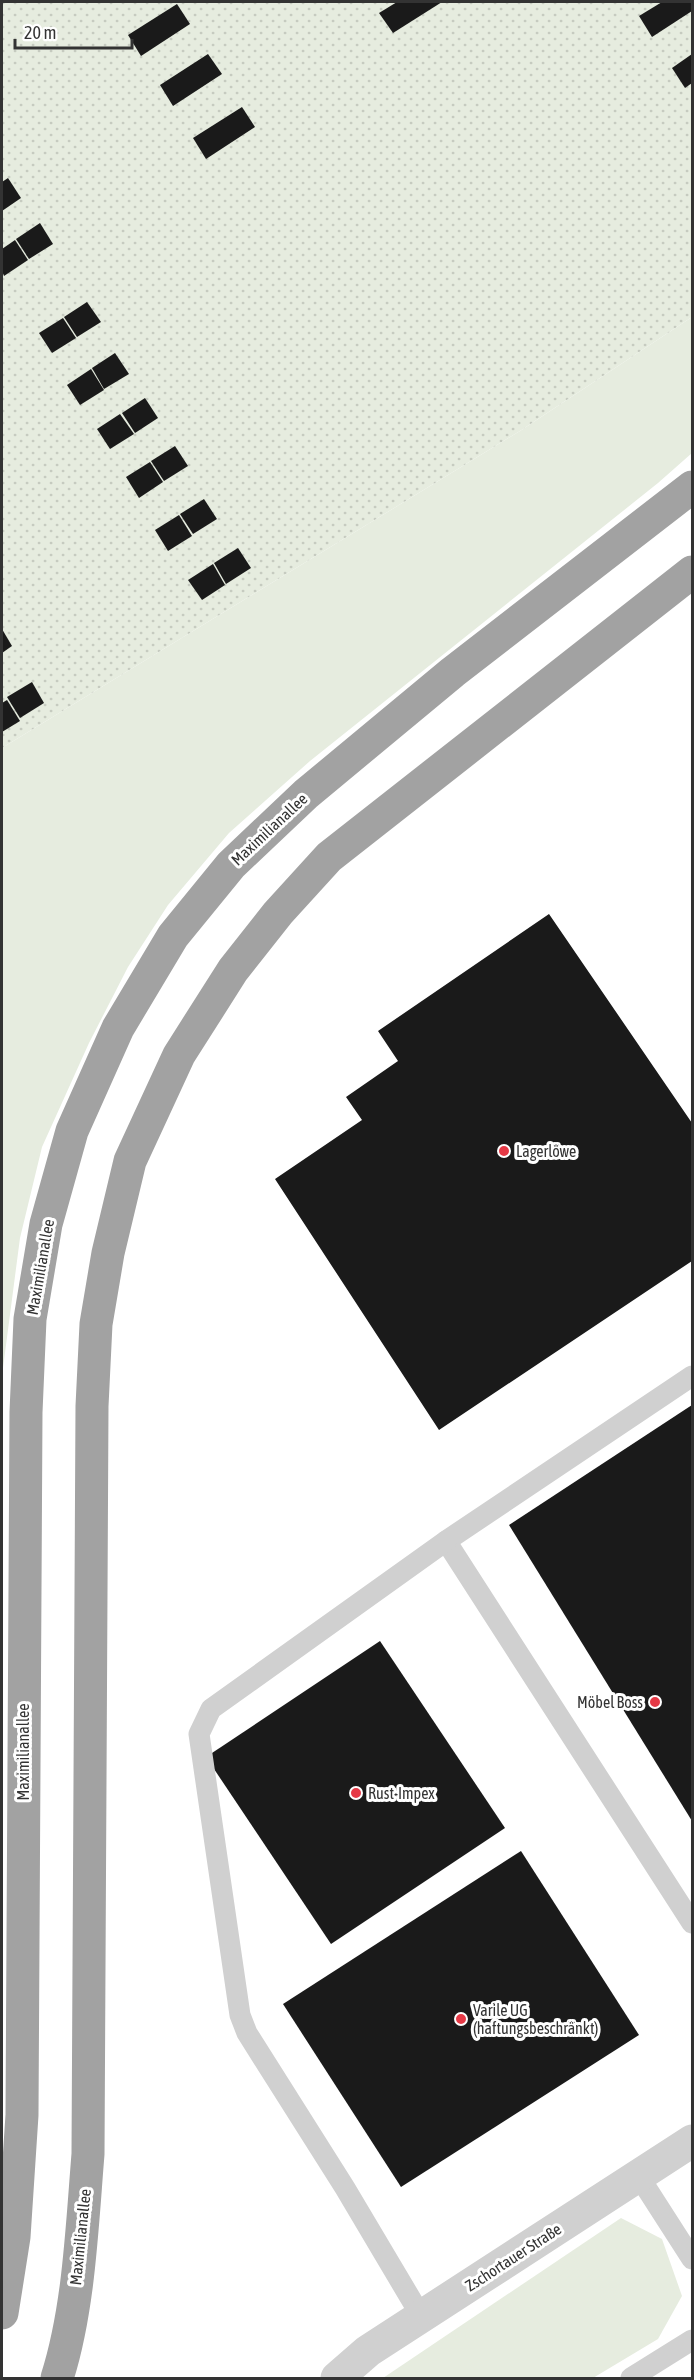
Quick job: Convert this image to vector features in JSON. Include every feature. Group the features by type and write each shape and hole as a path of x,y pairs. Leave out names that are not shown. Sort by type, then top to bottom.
{"highway":[{"name":"Maximilianallee","path":"2,2313 14,2237 21,2115 26,1424 30,1319 46,1224 72,1131 118,1028 167,946 231,865 306,794 453,672 693,487"},
{"name":"Maximilianallee","path":"57,2379 65,2354 80,2253 88,2154 92,1417 96,1335 108,1253 130,1161 179,1055 233,970 278,913 329,857 693,572"}],"street":[{"name":"Zschortauer Straße","path":"337,2379 368,2351 693,2141"}],"lane":[{"path":"421,2316 345,2188 247,2033 240,2015 198,1734 211,1709 446,1541 693,1376"},
{"path":"446,1541 693,1923"},
{"path":"638,2175 693,2259"},
{"path":"631,2379 693,2340"}],"shaded area":[{"path":"2,2 692,2 692,317 520,431 2,748"},
{"path":"692,317 692,453 658,483 310,761 229,833 168,905 128,967 89,1043 42,1147 20,1238 3,1368 2,1462 2,748 520,431"},
{"path":"621,2218 662,2239 682,2296 658,2339 593,2378 383,2378"}],"building":[{"path":"397,2 442,2 393,33 379,13"},
{"path":"662,2 692,2 692,11 652,37 639,16"},
{"path":"177,4 190,24 141,56 128,35"},
{"path":"208,54 222,74 173,106 160,85"},
{"path":"692,54 692,83 685,88 672,68"},
{"path":"242,107 255,127 206,159 193,138"},
{"path":"8,178 21,198 2,211 2,182"},
{"path":"40,223 53,244 29,259 16,239"},
{"path":"15,240 28,260 4,276 2,249"},
{"path":"87,302 101,322 77,337 64,317"},
{"path":"63,318 76,338 52,353 39,333"},
{"path":"115,353 129,374 104,389 92,368"},
{"path":"91,369 104,390 80,405 67,385"},
{"path":"145,398 158,418 135,433 122,413"},
{"path":"120,414 134,434 110,449 97,429"},
{"path":"175,446 188,466 164,481 151,461"},
{"path":"150,462 163,482 139,498 126,477"},
{"path":"204,499 217,519 193,534 180,514"},
{"path":"179,515 192,536 168,551 155,530"},
{"path":"238,548 251,568 226,584 214,563"},
{"path":"213,564 225,585 202,600 188,580"},
{"path":"2,629 12,646 2,653"},
{"path":"32,682 44,703 20,718 7,697"},
{"path":"7,700 20,721 2,732 2,703"},
{"name":"Lagerlöwe","path":"549,914 692,1123 692,1261 439,1430 275,1179 362,1120 346,1097 398,1061 378,1031"},
{"name":"Möbel Boss","path":"692,1405 692,1821 509,1525"},
{"name":"Rust-Impex","path":"380,1641 505,1828 331,1944 206,1757"},
{"name":"Varile UG (haftungsbeschränkt)","path":"521,1851 639,2035 401,2187 283,2004"}],"place":[{"name":"Lagerlöwe","path":"504,1151"},
{"name":"Möbel Boss","path":"655,1702"},
{"name":"Rust-Impex","path":"356,1793"},
{"name":"Varile UG (haftungsbeschränkt)","path":"461,2019"}]}
